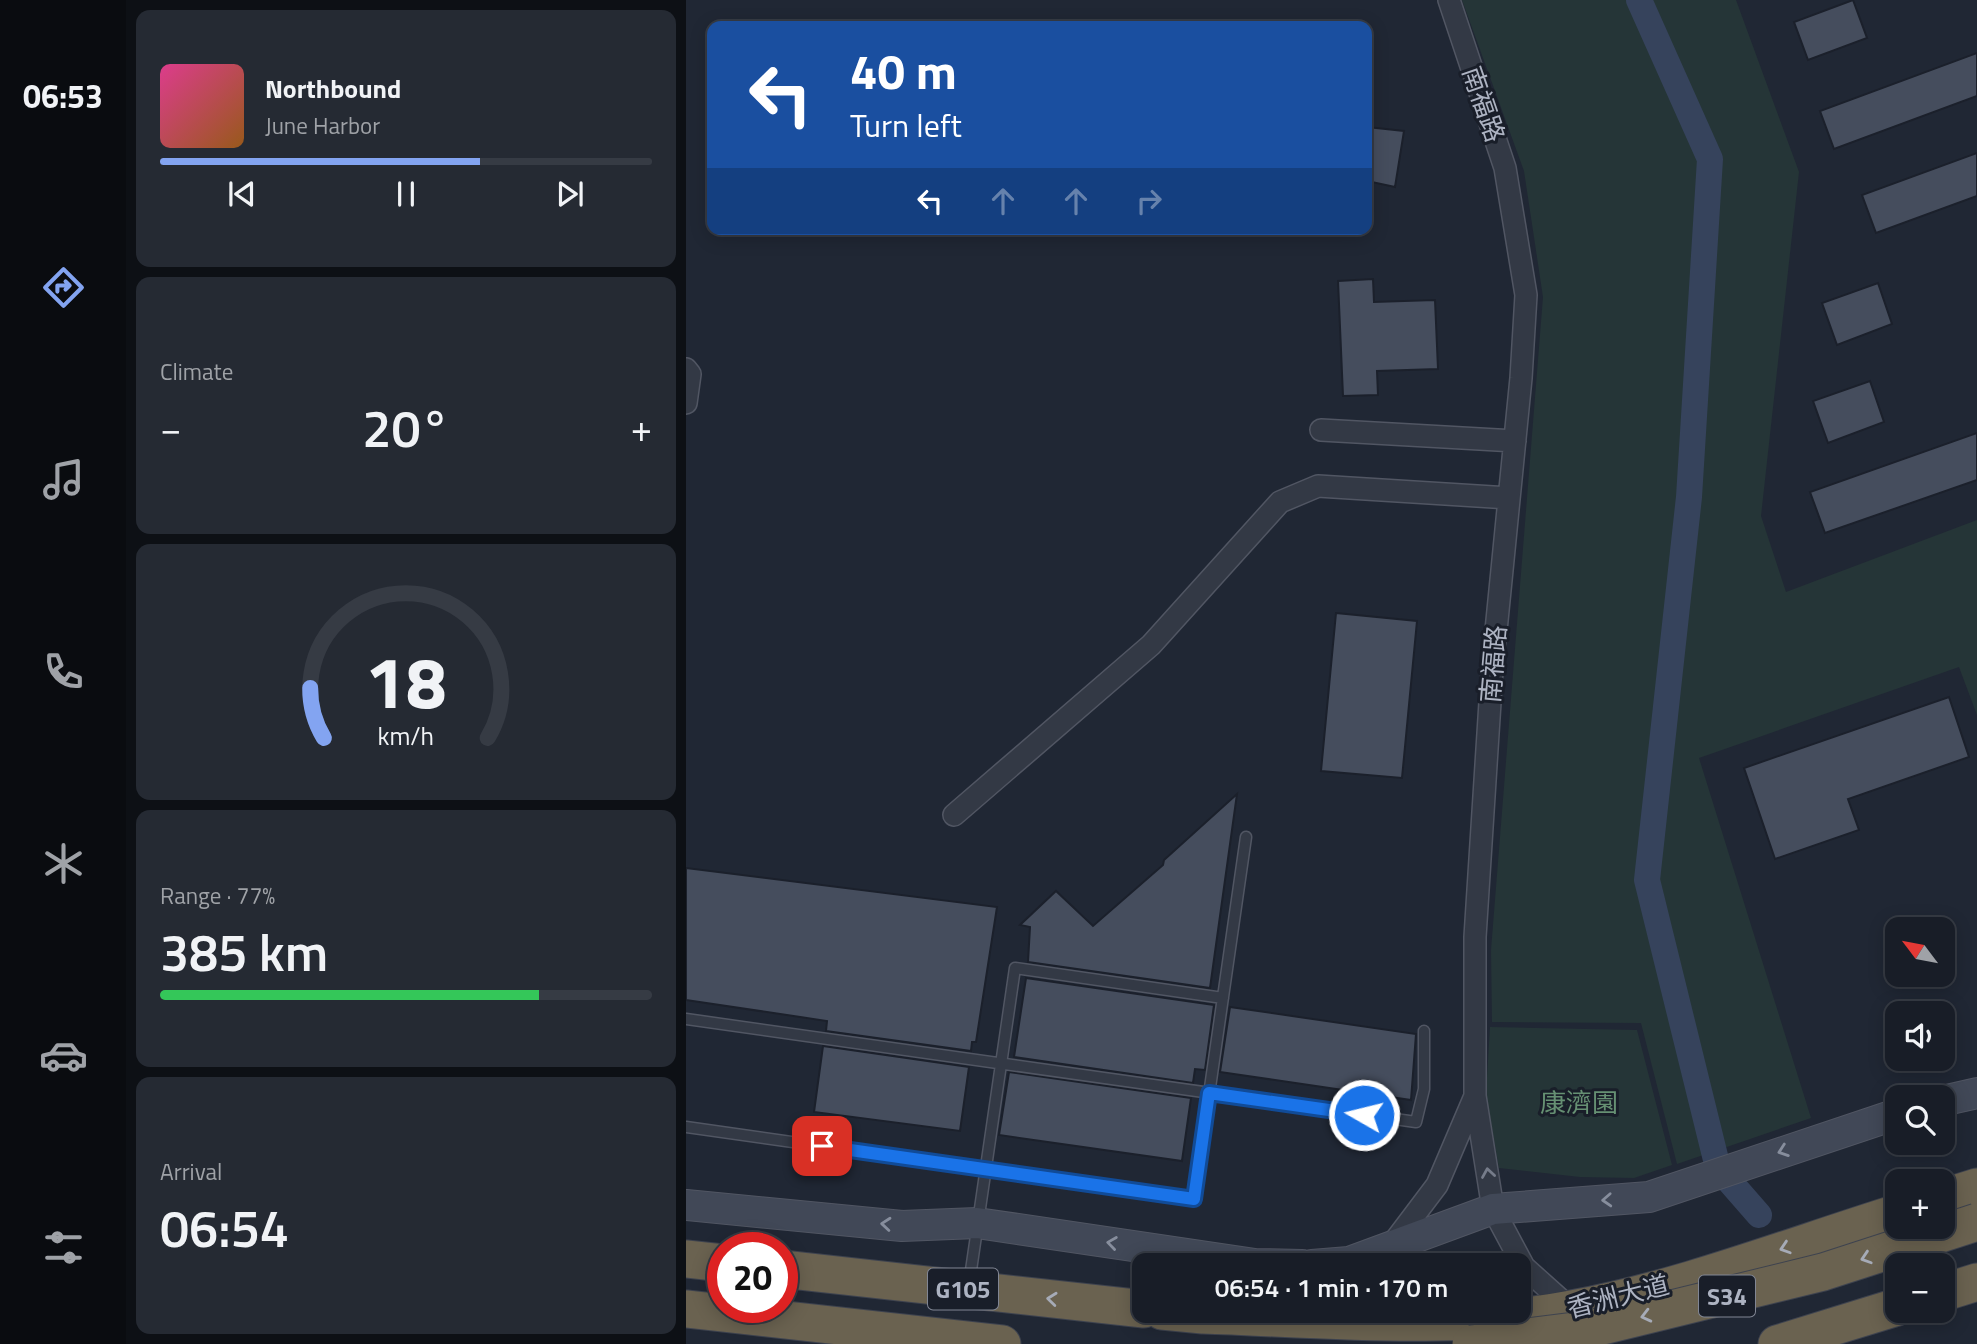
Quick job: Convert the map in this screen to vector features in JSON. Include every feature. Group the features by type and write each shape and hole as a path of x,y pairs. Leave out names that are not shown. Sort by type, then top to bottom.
{"highway":[{"path":"1955,1194 1977,1187"},
{"name":"香洲大道","path":"1531,1314 1572,1310 1696,1277 1885,1217"},
{"name":"S34","path":"1471,1344 1590,1329 1823,1272 1977,1222"},
{"path":"686,1259 707,1261"},
{"name":"G105","path":"798,1271 1132,1308"},
{"path":"686,1309 1002,1344"},
{"name":"S34","path":"1777,1344 1885,1311"},
{"path":"1824,1344 1885,1322"},
{"path":"686,1324 861,1344"}],"street":[{"name":"南福路","path":"1449,0 1505,168 1526,295 1515,442 1492,671 1475,937 1475,1097 1493,1209 1524,1267 1572,1310"},
{"path":"686,369 690,374 686,403"},
{"path":"1321,430 1515,442"},
{"path":"954,815 1151,645 1280,502 1318,486 1509,498"},
{"path":"1955,1098 1977,1093"},
{"path":"1381,1253 1390,1248 1437,1185 1475,1097"},
{"path":"1375,1253 1493,1209 1649,1197 1885,1118"},
{"path":"686,1205 902,1226 978,1223 1181,1253"}],"lane":[{"path":"686,1127 1194,1199 1246,837"},
{"path":"968,1289 1014,968 1223,998"},
{"path":"686,1019 1416,1122 1424,1090 1424,1031"}],"green space":[{"path":"1462,0 1736,0 1799,172 1761,516 1786,592 1977,520 1977,715 1959,667 1699,758 1811,1118 1677,1164 1641,1023 1492,1022 1491,950 1543,297 1524,171"},
{"name":"康濟園","path":"1490,1027 1637,1030 1672,1165 1634,1178 1580,1177 1499,1168 1486,1094"}],"building":[{"path":"1853,0 1867,38 1808,60 1794,22"},
{"path":"1977,53 1977,96 1834,149 1820,111"},
{"path":"1372,128 1404,131 1395,187 1372,182"},
{"path":"1977,153 1977,196 1876,233 1862,195"},
{"path":"1373,279 1374,302 1435,300 1438,369 1377,371 1378,395 1343,396 1338,281"},
{"path":"1878,283 1892,324 1837,345 1822,303"},
{"path":"1870,381 1884,422 1828,443 1813,401"},
{"path":"1977,433 1977,480 1825,533 1810,492"},
{"path":"1336,613 1417,621 1402,778 1321,771"},
{"path":"1949,697 1969,757 1848,799 1859,830 1775,859 1744,768"},
{"path":"1237,794 1210,988 1028,962 1030,927 1020,925 1056,891 1093,926 1163,865 1164,860"},
{"path":"686,868 997,907 976,1042 972,1042 971,1051 826,1031 827,1021 686,1000"},
{"path":"1026,978 1214,1005 1205,1070 1195,1069 1193,1083 1014,1057"},
{"path":"1230,1007 1416,1034 1411,1100 1220,1072"},
{"path":"823,1046 969,1067 960,1131 814,1112"},
{"path":"1009,1072 1191,1098 1182,1161 999,1135"}],"waterway":[{"path":"1639,0 1710,159 1689,497 1647,880 1718,1168 1759,1215"}],"route":[{"path":"822,1146 1194,1199 1209,1093 1364,1115"}]}
